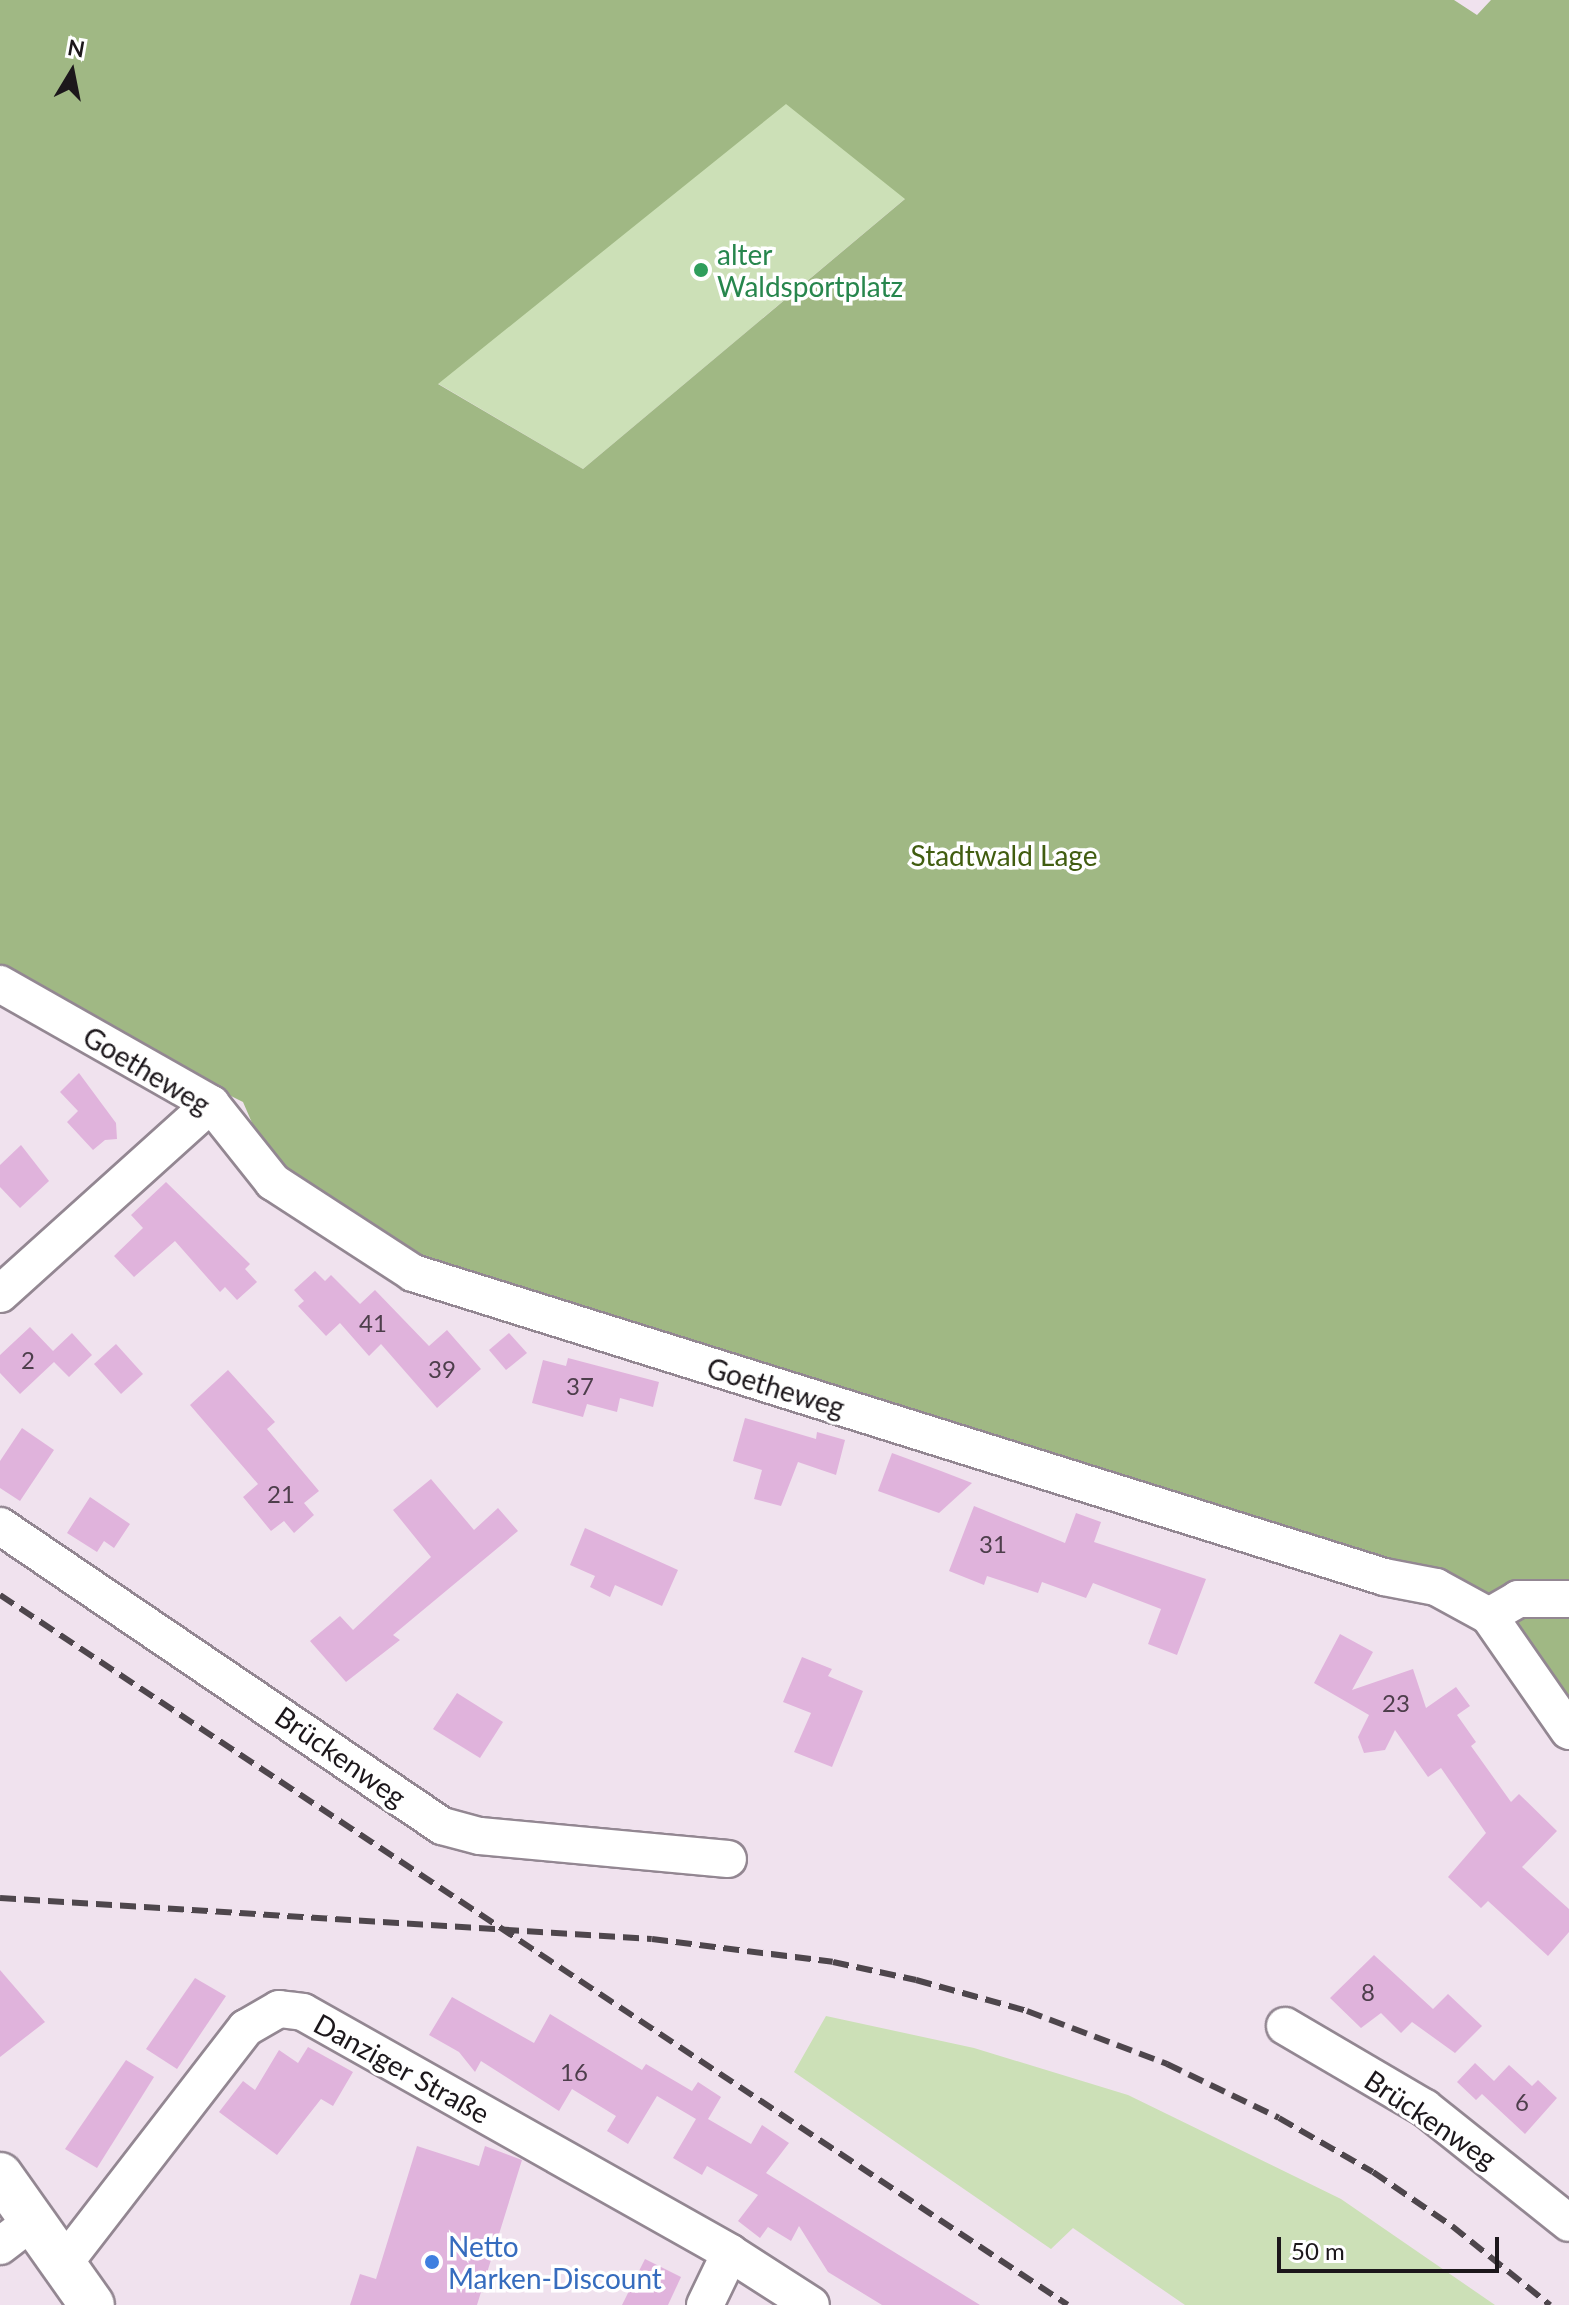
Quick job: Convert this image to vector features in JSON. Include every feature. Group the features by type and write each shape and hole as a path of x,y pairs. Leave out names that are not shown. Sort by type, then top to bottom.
{"main road":[{"path":"0,2175 17,2233 65,2262 92,2305"}],"street":[{"name":"Goetheweg","path":"0,984 211,1104 273,1182 413,1273 1384,1577 1436,1587 1489,1616 1569,1731"},
{"path":"0,1294 211,1104"},
{"name":"Brückenweg","path":"0,1526 442,1826 480,1836 728,1859"},
{"path":"1489,1616 1518,1599 1569,1599"},
{"name":"Danziger Straße","path":"65,2262 246,2028 279,2009 303,2012 730,2253 811,2305"},
{"name":"Brückenweg","path":"1285,2026 1425,2108 1569,2223"},
{"path":"705,2305 730,2253"}],"green space":[{"name":"Stadtwald Lage","path":"0,0 1454,0 1477,15 1491,0 1569,0 1569,1709 1401,1563 427,1266 272,1169 243,1102 0,981","holes":["786,104 905,199 583,469 438,384"]},
{"name":"alter Waldsportplatz","path":"786,103 906,198 583,469 437,383"},
{"path":"826,2016 974,2048 1128,2095 1341,2199 1495,2305 1185,2305 1073,2228 1051,2249 794,2072"}],"building":[{"path":"79,1073 116,1123 117,1139 105,1140 93,1150 67,1122 78,1111 60,1092"},
{"path":"21,1145 49,1181 20,1208 0,1187 0,1165"},
{"path":"166,1182 250,1264 245,1269 257,1282 237,1300 225,1287 220,1292 175,1241 134,1277 114,1256 143,1228 131,1215"},
{"path":"315,1271 325,1281 331,1275 360,1304 375,1290 429,1346 447,1330 481,1369 437,1408 381,1344 369,1356 340,1323 326,1336 298,1306 304,1301 294,1290"},
{"path":"30,1327 53,1351 72,1333 92,1355 69,1377 54,1362 20,1394 0,1373 0,1355"},
{"path":"509,1333 527,1353 506,1370 489,1350"},
{"path":"116,1344 143,1374 121,1394 94,1364"},
{"path":"568,1358 659,1382 653,1407 620,1398 617,1412 587,1404 583,1417 532,1403 543,1360 566,1366"},
{"path":"228,1370 275,1422 267,1429 319,1491 304,1503 314,1515 294,1533 284,1521 271,1531 243,1497 258,1484 190,1405"},
{"path":"745,1418 816,1439 817,1432 845,1440 836,1475 798,1462 781,1506 754,1499 762,1470 733,1461"},
{"path":"22,1428 54,1450 20,1501 0,1488 0,1461"},
{"path":"892,1453 972,1483 939,1513 878,1491"},
{"path":"431,1479 474,1530 498,1508 518,1531 393,1635 400,1640 346,1682 310,1641 340,1616 353,1630 431,1557 393,1510"},
{"path":"90,1497 130,1524 114,1548 104,1541 97,1552 67,1533"},
{"path":"974,1506 1065,1543 1076,1513 1101,1522 1094,1542 1206,1579 1177,1655 1148,1644 1161,1609 1093,1583 1086,1598 1042,1582 1038,1593 987,1576 984,1585 949,1571"},
{"path":"585,1528 678,1570 662,1606 615,1585 610,1597 590,1587 595,1576 570,1565"},
{"path":"1340,1634 1373,1652 1352,1690 1413,1669 1426,1708 1456,1687 1470,1706 1457,1715 1476,1742 1471,1746 1511,1802 1519,1794 1557,1831 1522,1867 1569,1909 1569,1932 1548,1956 1488,1901 1481,1908 1448,1877 1486,1833 1441,1768 1428,1777 1395,1730 1385,1750 1364,1753 1358,1737 1369,1715 1314,1683"},
{"path":"802,1657 832,1669 828,1676 863,1691 832,1767 794,1752 811,1713 783,1702"},
{"path":"457,1693 503,1722 480,1758 433,1729"},
{"path":"1374,1955 1433,2009 1448,1994 1482,2026 1455,2053 1412,2022 1401,2033 1381,2013 1361,2028 1330,1998"},
{"path":"0,1970 45,2022 0,2057"},
{"path":"195,1978 226,1996 177,2069 146,2049"},
{"path":"452,1997 534,2043 550,2014 642,2070 646,2064 692,2091 698,2082 721,2097 708,2119 751,2144 762,2125 789,2143 766,2173 980,2305 882,2305 828,2272 799,2226 791,2241 768,2227 760,2238 738,2221 758,2195 707,2166 702,2175 673,2158 696,2119 657,2096 628,2144 607,2131 616,2116 572,2089 559,2111 481,2061 475,2072 459,2052 429,2035"},
{"path":"308,2047 353,2072 333,2106 321,2099 277,2155 219,2112 243,2081 255,2090 279,2050 298,2063"},
{"path":"126,2060 154,2077 97,2168 65,2149"},
{"path":"1475,2063 1494,2081 1509,2065 1532,2086 1538,2080 1557,2098 1525,2134 1482,2094 1476,2100 1457,2082"},
{"path":"417,2146 479,2166 485,2146 522,2160 477,2305 350,2305 360,2274 376,2279"},
{"path":"645,2259 681,2277 668,2305 622,2305"}],"railway":[{"path":"0,1595 1068,2305"},
{"path":"0,1898 652,1939 833,1962 916,1980 1027,2011 1167,2064 1279,2118 1373,2172 1452,2226 1550,2305"}],"place":[{"name":"alter Waldsportplatz","path":"701,270"},
{"name":"Netto Marken-Discount","path":"432,2262"}]}
